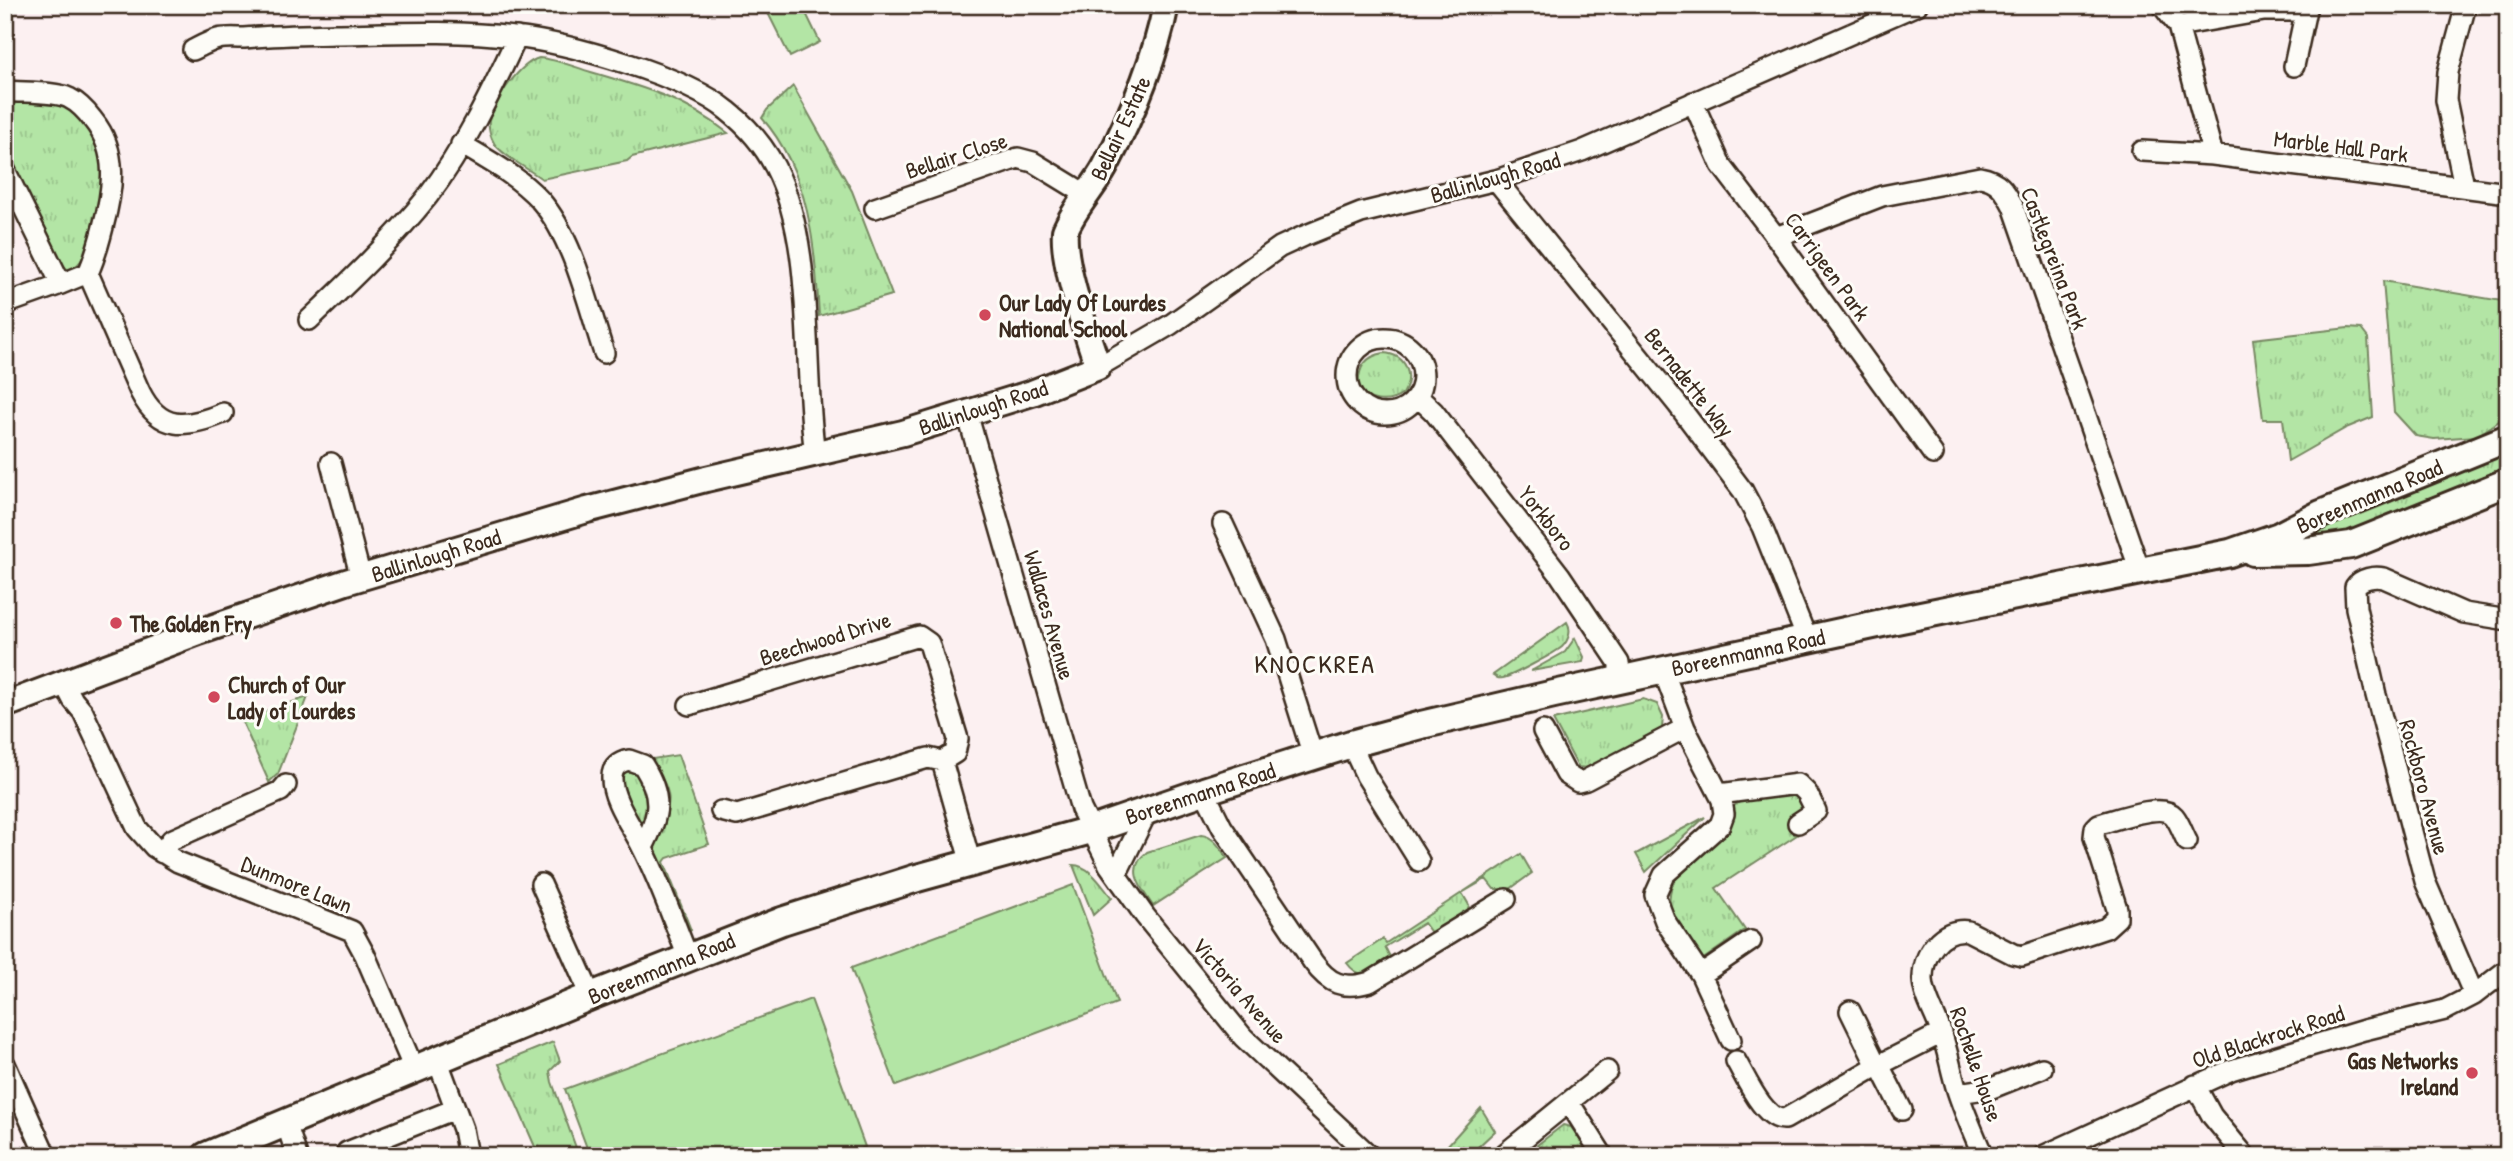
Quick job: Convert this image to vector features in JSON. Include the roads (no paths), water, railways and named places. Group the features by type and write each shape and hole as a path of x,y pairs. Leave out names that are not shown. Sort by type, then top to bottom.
{"main road":[{"name":"Boreenmanna Road","path":"206,1156 591,996 823,907 1091,830 1351,744 1478,711 1807,639 2230,553 2279,536 2321,514 2508,438"},
{"name":"Boreenmanna Road","path":"2230,553 2308,551 2351,545 2508,482"}],"street":[{"name":"Bellair Estate","path":"1098,367 1064,241 1068,224 1107,164 1132,108 1155,47 1166,5"},
{"name":"Ballinlough Road","path":"5,705 219,625 361,578 587,510 706,479 881,439 1041,390 1098,367 1170,325 1280,247 1304,236 1361,213 1496,180 1604,143 1917,5"},
{"path":"2162,5 2178,26 2213,155"},
{"path":"2464,186 2446,100 2448,72 2466,5"},
{"path":"2178,26 2264,11 2306,8 2294,66"},
{"path":"194,50 218,39 277,36 398,33 517,37 600,57 699,92 727,110 751,132 766,152 782,184 797,236 815,454"},
{"path":"309,320 412,215 444,173 517,37"},
{"path":"5,92 70,99 85,110 102,130 112,160 113,180 101,237 88,273 5,304"},
{"name":"Carrigeen Park","path":"1693,102 1721,165 1933,454"},
{"path":"461,144 530,191 547,210 571,257 604,353"},
{"name":"Marble Hall Park","path":"2142,151 2213,155 2508,193"},
{"name":"Bellair Close","path":"875,208 1017,158 1033,162 1087,195"},
{"path":"5,170 61,284"},
{"name":"Castlegreina Park","path":"1776,237 1892,193 1980,177 1994,180 2001,186 2014,206 2140,571"},
{"name":"Bernadette Way","path":"1496,180 1669,394 1743,491 1770,545 1807,639"},
{"path":"88,273 140,391 150,406 160,416 184,425 198,424 223,413"},
{"name":"Yorkboro","path":"1417,396 1434,412 1560,575 1619,663 1619,680"},
{"name":"Wallaces Avenue","path":"967,413 1080,809 1091,830"},
{"path":"331,463 361,578"},
{"path":"1223,524 1276,639 1313,756"},
{"name":"Rockboro Avenue","path":"2474,995 2425,881 2399,789 2354,599 2357,584 2377,577 2464,613 2508,620"},
{"name":"Beechwood Drive","path":"689,705 919,636 929,643 958,739 955,753 942,761"},
{"path":"1663,670 1685,728 1724,808 1720,825 1664,875 1656,895 1665,921 1701,975 1731,1040"},
{"name":"Dunmore Lawn","path":"64,683 96,738 137,828 146,841 162,853 217,878 352,931 426,1064 455,1109 463,1129 468,1156"},
{"path":"1543,731 1566,774 1578,782 1685,728"},
{"path":"1351,744 1366,776 1419,861"},
{"path":"721,811 737,815 928,758 942,761 971,864"},
{"path":"1719,794 1798,784 1807,793 1816,811 1798,822"},
{"path":"162,853 171,840 281,791 286,785"},
{"path":"1203,791 1222,827 1313,962 1329,980 1349,985 1370,982 1506,899"},
{"path":"1116,875 1148,810"},
{"name":"Rochelle House","path":"1983,1156 1958,1093 1942,1032 1925,989 1924,970 1934,944 1942,937 1955,932 1968,931 2022,956 2106,928 2117,918 2117,909 2093,832 2099,824 2153,810 2163,811 2175,817 2187,841"},
{"name":"Victoria Avenue","path":"1091,830 1116,875 1153,926 1243,1037 1370,1156"},
{"path":"643,848 688,957"},
{"path":"541,884 591,996"},
{"path":"1701,975 1751,941"},
{"name":"Old Blackrock Road","path":"2043,1156 2231,1070 2445,1010 2474,995 2508,969"},
{"path":"1850,1011 1902,1110"},
{"path":"1736,1061 1767,1113 1779,1120 1942,1032"},
{"path":"5,1064 46,1156"},
{"path":"1958,1093 1992,1088 2042,1068"},
{"path":"1502,1156 1607,1071"},
{"path":"2195,1085 2212,1116 2245,1156"},
{"path":"1569,1102 1603,1156"},
{"path":"347,1152 455,1109"},
{"path":"286,1123 298,1156"}],"place":[{"name":"Our Lady Of Lourdes National School","path":"985,315"},
{"name":"The Golden Fry","path":"116,623"},
{"name":"Church of Our Lady of Lourdes","path":"214,697"},
{"name":"Gas Networks Ireland","path":"2472,1073"}],"district":[{"name":"KNOCKREA","path":"1315,663"}]}
